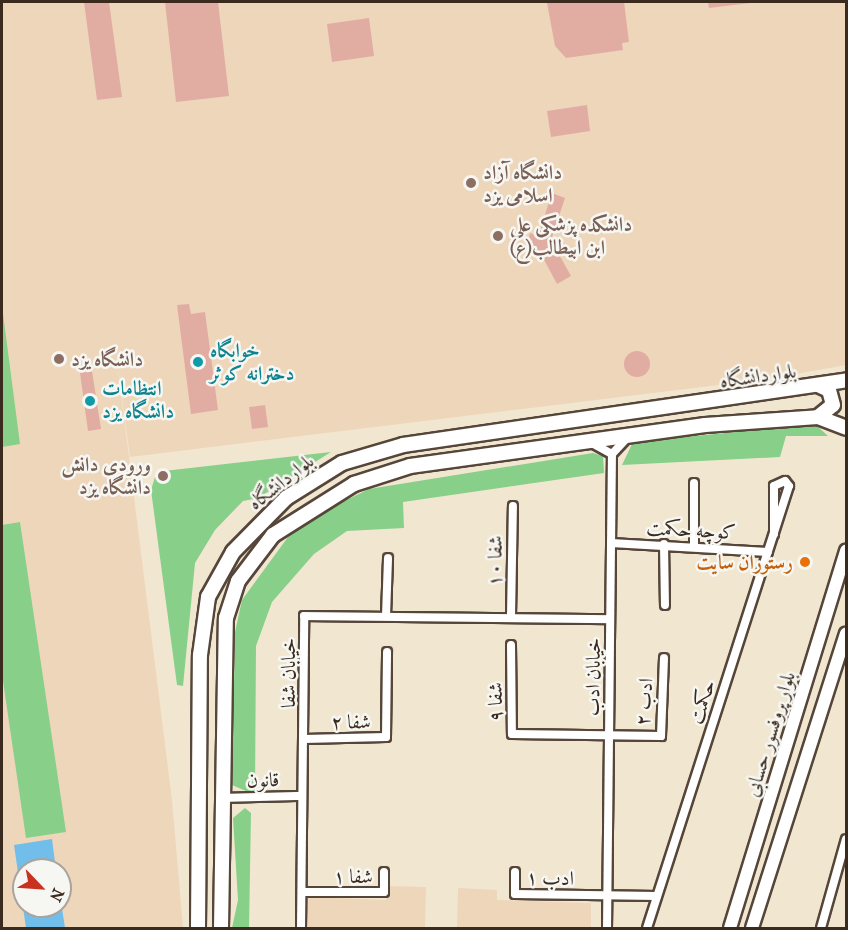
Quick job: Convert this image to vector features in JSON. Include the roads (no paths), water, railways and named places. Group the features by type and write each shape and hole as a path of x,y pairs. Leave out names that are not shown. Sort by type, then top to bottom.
{"main road":[{"name":"بلواردانشگاه","path":"198,928 200,655 208,597 233,552 286,498 342,463 403,445 820,386 846,380"},
{"path":"818,417 833,405 829,390 820,386"},
{"name":"بلواردانشگاه","path":"221,928 224,798 223,662 229,600 273,535 324,499 380,474 586,440 637,434 818,417 846,429"},
{"name":"بلوار پروفسور حسابی","path":"730,928 846,550"},
{"name":"بلوار پروفسور حسابی","path":"752,928 846,634"}],"street":[{"path":"586,440 612,454 637,434"},
{"name":"خیابان ادب","path":"607,928 612,454"},
{"name":"حکمت","path":"647,928 774,534 789,486 777,480 774,486 774,534"},
{"path":"694,483 694,545"},
{"name":"شفا ۱۰","path":"511,616 513,506"},
{"name":"کوچه حکمت","path":"611,543 694,545 768,552"},
{"path":"664,544 665,605"},
{"path":"386,616 388,558"},
{"name":"خیابان شفا","path":"301,928 304,616 511,616 610,619"},
{"name":"شفا ۹","path":"511,645 512,734 608,736"},
{"name":"شفا ۲","path":"304,739 386,737 387,652"},
{"name":"ادب ۲","path":"608,736 661,736 664,658"},
{"name":"قانون","path":"224,798 302,796"},
{"path":"821,928 846,839"},
{"name":"شفا ۱","path":"302,892 384,892 384,872"},
{"name":"ادب ۱","path":"516,872 515,894 606,895"},
{"path":"606,895 657,896"}],"water":[{"path":"52,839 54,858 16,858 14,845"},
{"path":"25,918 63,918 65,928 26,928"}],"place":[{"name":"دانشگاه آزاد اسلامی یزد","path":"471,183"},
{"name":"دانشکده پزشکی علی ابن ابیطالب(ع)","path":"498,236"},
{"name":"دانشگاه یزد","path":"59,359"},
{"name":"خوابگاه دخترانه کوثر","path":"198,362"},
{"name":"انتظامات دانشگاه یزد","path":"90,401"},
{"name":"ورودی دانش دانشگاه یزد","path":"163,476"},
{"name":"رستوران سایت","path":"805,562"}]}
